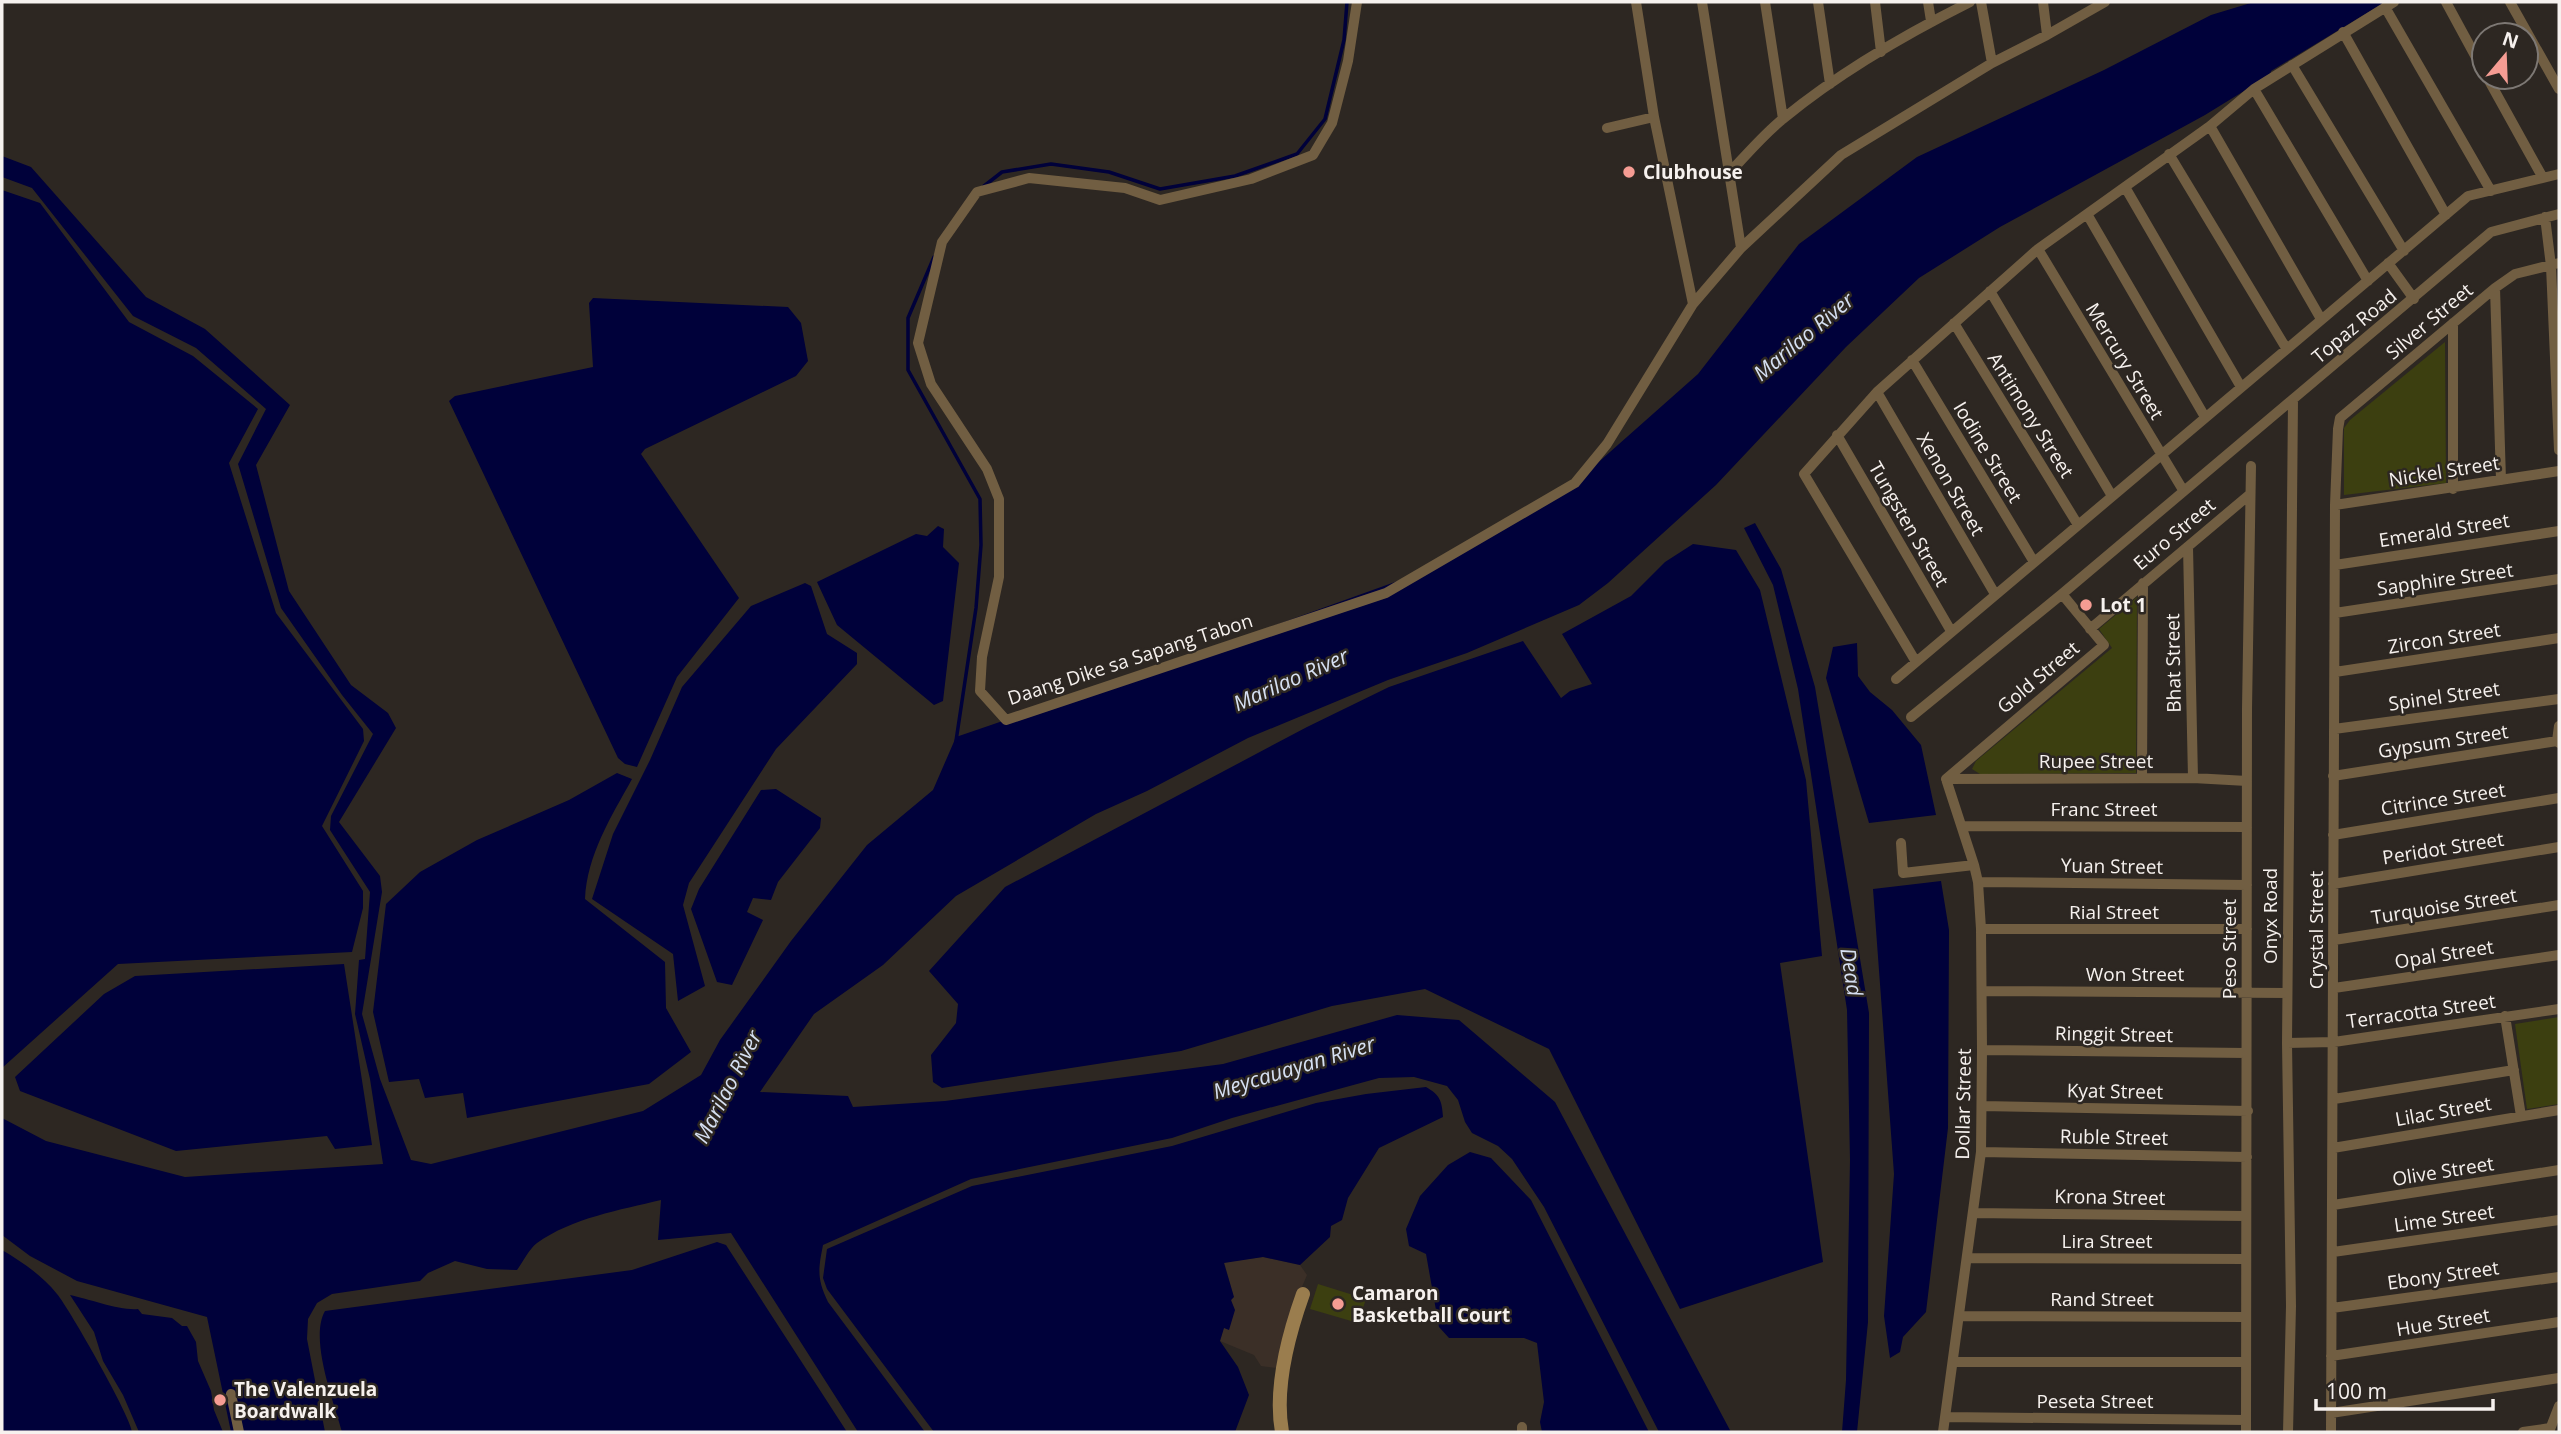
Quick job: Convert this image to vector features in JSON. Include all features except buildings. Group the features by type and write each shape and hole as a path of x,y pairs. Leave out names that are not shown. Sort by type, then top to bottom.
{"street":[{"name":"Daang Dike sa Sapang Tabon","path":"1357,2 1348,61 1332,123 1313,155 1251,179 1160,200 1125,188 1029,178 977,191 942,242 918,343 931,384 987,469 999,499 999,577 982,657 980,691 1006,720 1386,593 1575,483 1606,444 1693,304"},
{"path":"1636,2 1654,117 1693,304"},
{"path":"1702,2 1731,171 1741,248"},
{"path":"1765,2 1783,118"},
{"path":"1818,2 1830,84"},
{"path":"1875,2 1881,52"},
{"path":"1928,2 1931,21"},
{"path":"1731,171 1783,118 1830,84 1931,21 1970,2"},
{"path":"1981,2 1992,63"},
{"path":"2043,2 2048,35"},
{"path":"2445,2 2470,47"},
{"path":"2510,2 2559,89"},
{"path":"1693,304 1741,248 1841,155 1992,63 2048,35 2101,3"},
{"path":"1916,662 1804,474 1877,392 2038,249 2210,126 2254,89 2390,4 2491,191"},
{"path":"2343,32 2446,215"},
{"path":"2292,65 2404,251"},
{"path":"2254,89 2368,281"},
{"path":"2495,91 2543,178"},
{"path":"1607,128 1654,117"},
{"path":"2210,126 2321,319"},
{"path":"2169,154 2286,348"},
{"path":"1896,679 2468,196 2559,174"},
{"path":"2125,187 2241,387"},
{"path":"2087,214 2206,417"},
{"name":"Topaz Road","path":"2183,490 2491,232 2559,215"},
{"path":"2546,217 2555,264 2559,450"},
{"name":"Mercury Street","path":"2038,249 2183,490"},
{"path":"2388,263 2414,299"},
{"name":"Silver Street","path":"2338,429 2340,418 2496,288 2515,274 2555,264"},
{"path":"2496,288 2501,480"},
{"path":"1990,291 2112,496"},
{"name":"Antimony Street","path":"1954,323 2078,525"},
{"path":"2453,323 2453,489"},
{"name":"Iodine Street","path":"1912,360 2034,562"},
{"name":"Xenon Street","path":"1877,392 1995,594"},
{"name":"Onyx Road","path":"2288,1432 2291,1306 2287,993 2292,400"},
{"name":"Crystal Street","path":"2331,1432 2334,505 2338,429"},
{"name":"Tungsten Street","path":"1837,435 1951,631"},
{"name":"Peso Street","path":"2246,1432 2247,781 2251,466"},
{"name":"Nickel Street","path":"2334,505 2559,471"},
{"path":"1911,717 2062,594 2183,490"},
{"name":"Euro Street","path":"2090,629 2249,495"},
{"name":"Emerald Street","path":"2335,565 2559,531"},
{"name":"Bhat Street","path":"2188,547 2193,778"},
{"name":"Sapphire Street","path":"2335,613 2559,579"},
{"path":"2142,778 2143,583"},
{"name":"Gold Street","path":"1946,779 2104,645 2062,594"},
{"name":"Zircon Street","path":"2335,673 2559,638"},
{"name":"Spinel Street","path":"2334,729 2559,699"},
{"path":"2558,742 2559,726"},
{"name":"Gypsum Street","path":"2333,776 2558,742"},
{"name":"Rupee Street","path":"1946,779 2193,778 2247,781"},
{"name":"Dollar Street","path":"1943,1432 1981,1152 1982,1106 1981,929 1978,882 1975,865 1946,779"},
{"name":"Citrince Street","path":"2333,835 2559,798"},
{"name":"Franc Street","path":"1962,826 2247,827"},
{"path":"1901,843 1903,873 1975,865"},
{"name":"Peridot Street","path":"2333,884 2559,848"},
{"name":"Yuan Street","path":"1978,882 2247,885"},
{"name":"Turquoise Street","path":"2334,940 2559,905"},
{"name":"Rial Street","path":"1981,929 2247,929"},
{"name":"Opal Street","path":"2334,988 2559,955"},
{"name":"Won Street","path":"1982,991 2287,993"},
{"name":"Terracotta Street","path":"2287,1043 2334,1042 2559,1009"},
{"path":"2505,1016 2521,1116"},
{"name":"Ringgit Street","path":"1982,1050 2246,1053"},
{"path":"2334,1098 2514,1070"},
{"name":"Kyat Street","path":"1982,1106 2248,1111"},
{"name":"Lilac Street","path":"2333,1148 2559,1110"},
{"name":"Ruble Street","path":"1981,1152 2246,1157"},
{"name":"Olive Street","path":"2333,1205 2559,1170"},
{"name":"Krona Street","path":"1973,1213 2246,1216"},
{"name":"Lime Street","path":"2333,1252 2559,1220"},
{"name":"Lira Street","path":"1968,1258 2245,1259"},
{"name":"Ebony Street","path":"2332,1308 2559,1277"},
{"path":"1282,1432 1278,1410 1280,1390 1303,1294"},
{"name":"Rand Street","path":"1959,1316 2246,1317"},
{"name":"Hue Street","path":"2331,1356 2559,1322"},
{"path":"1953,1362 2246,1362"},
{"path":"2331,1413 2559,1378"},
{"path":"231,1394 239,1432"},
{"path":"2523,1432 2549,1430 2559,1406"},
{"name":"Peseta Street","path":"1945,1418 2246,1420"}],"shaded area":[{"path":"1263,1257 1300,1265 1307,1275 1290,1315 1277,1368 1261,1366 1254,1355 1220,1341 1233,1294 1224,1262"}],"green space":[{"path":"2445,342 2446,483 2344,495 2344,428 2350,420"},
{"path":"2137,597 2136,773 1980,774 1972,769 1976,761 2112,648 2099,629"},
{"path":"2559,1017 2559,1104 2527,1109 2515,1024"},
{"name":"Camaron Basketball Court","path":"1318,1284 1366,1299 1358,1323 1310,1309"}],"water":[{"path":"2254,2 2385,2 2271,71 2270,75 2205,115 2000,227 1919,278 1846,347 1716,485 1608,583 1579,605 1467,653 1388,680 1248,738 1147,791 1096,814 956,896 883,965 814,1014 760,1092 848,1096 853,1107 945,1101 1223,1064 1397,1015 1459,1020 1555,1102 1731,1432 1659,1432 1544,1207 1512,1159 1498,1146 1472,1133 1465,1122 1458,1100 1447,1086 1414,1077 1379,1078 1232,1118 1172,1138 971,1179 823,1245 820,1274 828,1302 925,1432 858,1432 731,1233 658,1240 661,1200 565,1227 534,1246 517,1270 487,1269 455,1261 428,1273 420,1281 332,1294 317,1303 308,1319 307,1339 325,1432 231,1432 207,1317 77,1281 30,1256 2,1235 2,1118 46,1141 185,1177 383,1164 370,1079 355,1014 359,960 365,959 370,892 330,830 331,816 373,734 281,608 238,464 266,409 196,348 133,316 32,188 2,177 2,156 31,167 146,297 205,329 290,405 256,465 289,591 351,685 388,713 396,728 339,822 380,876 382,892 362,1014 380,1079 411,1160 431,1164 643,1111 701,1075 720,1040 791,941 867,845 933,790 956,737 1431,569 1575,483 1698,374 1799,244 1917,157 2104,70 2211,15"},
{"path":"2,190 40,203 129,322 193,356 258,409 229,463 276,613 363,729 364,741 322,826 363,891 363,908 352,952 118,964 2,1068"},
{"path":"593,298 788,307 801,323 808,361 796,376 645,449 641,454 739,598 677,677 637,767 625,764 618,758 449,401 455,396 593,367 589,303"},
{"name":"Dead","path":"1755,523 1781,569 1815,687 1869,1013 1868,1322 1857,1432 1842,1432 1846,1380 1850,1160 1847,1010 1798,689 1773,585 1744,528"},
{"path":"938,526 944,529 943,547 959,563 943,701 934,705 837,625 817,582 916,534 927,536"},
{"path":"1693,544 1736,550 1760,590 1806,780 1822,956 1780,963 1823,1262 1680,1309 1549,1049 1425,989 1332,1006 1181,1051 942,1088 933,1082 931,1055 956,1023 958,1004 929,971 1005,887 1307,727 1389,687 1523,641 1561,698 1570,691 1592,684 1562,634 1631,596 1665,562"},
{"path":"805,583 811,586 827,634 857,653 857,664 776,749 689,883 683,905 705,986 678,1001 673,954 592,899 613,834 682,687 751,606"},
{"path":"1857,643 1858,676 1870,692 1892,710 1921,745 1936,815 1869,823 1826,678 1833,647"},
{"path":"617,773 632,779 595,852 585,899 665,962 666,1008 691,1052 649,1084 467,1118 463,1093 425,1098 419,1079 389,1082 373,1012 386,904 420,872 477,840 569,800"},
{"path":"776,789 821,818 820,828 778,882 771,900 753,898 747,912 763,920 732,985 717,982 691,909 699,889 761,790"},
{"path":"1941,881 1949,930 1948,1128 1926,1312 1903,1337 1900,1352 1890,1358 1884,1316 1894,1174 1873,889"},
{"path":"344,964 372,1145 335,1149 327,1136 176,1151 20,1091 15,1077 104,994 135,976"},
{"path":"1426,1087 1439,1099 1443,1117 1379,1148 1348,1198 1342,1220 1331,1226 1330,1237 1300,1265 1263,1257 1224,1263 1235,1310 1229,1330 1224,1328 1220,1341 1238,1367 1249,1395 1235,1432 934,1432 827,1289 823,1278 827,1249 972,1186 1172,1146 1316,1103"},
{"path":"1470,1152 1491,1158 1531,1200 1649,1432 1542,1432 1540,1422 1544,1402 1537,1343 1524,1338 1449,1338 1439,1327 1426,1254 1409,1246 1406,1229 1420,1196 1448,1165"},
{"path":"717,1242 726,1245 847,1432 342,1432 321,1354 321,1323 325,1311 632,1270"},
{"path":"2,1250 38,1275 57,1294 99,1363 132,1432 2,1432"},
{"path":"70,1295 114,1307 138,1309 142,1314 172,1318 182,1326 187,1326 196,1342 198,1361 211,1391 214,1410 223,1432 139,1432 123,1395 103,1361 94,1332"}],"waterway":[{"path":"984,186 1002,172 1051,164 1109,172 1160,189 1235,176 1297,154 1325,119 1344,40 1347,2"},
{"path":"934,257 908,318 908,370 980,499 981,545 976,608 956,741"}],"place":[{"name":"Clubhouse","path":"1629,172"},
{"name":"Lot 1","path":"2086,605"},
{"name":"Camaron Basketball Court","path":"1338,1304"},
{"name":"The Valenzuela Boardwalk","path":"220,1400"}],"water label":[{"name":"Marilao River","path":"1804,337"},
{"name":"Marilao River","path":"1291,680"},
{"name":"Meycauayan River","path":"1294,1068"},
{"name":"Marilao River","path":"728,1087"}]}
